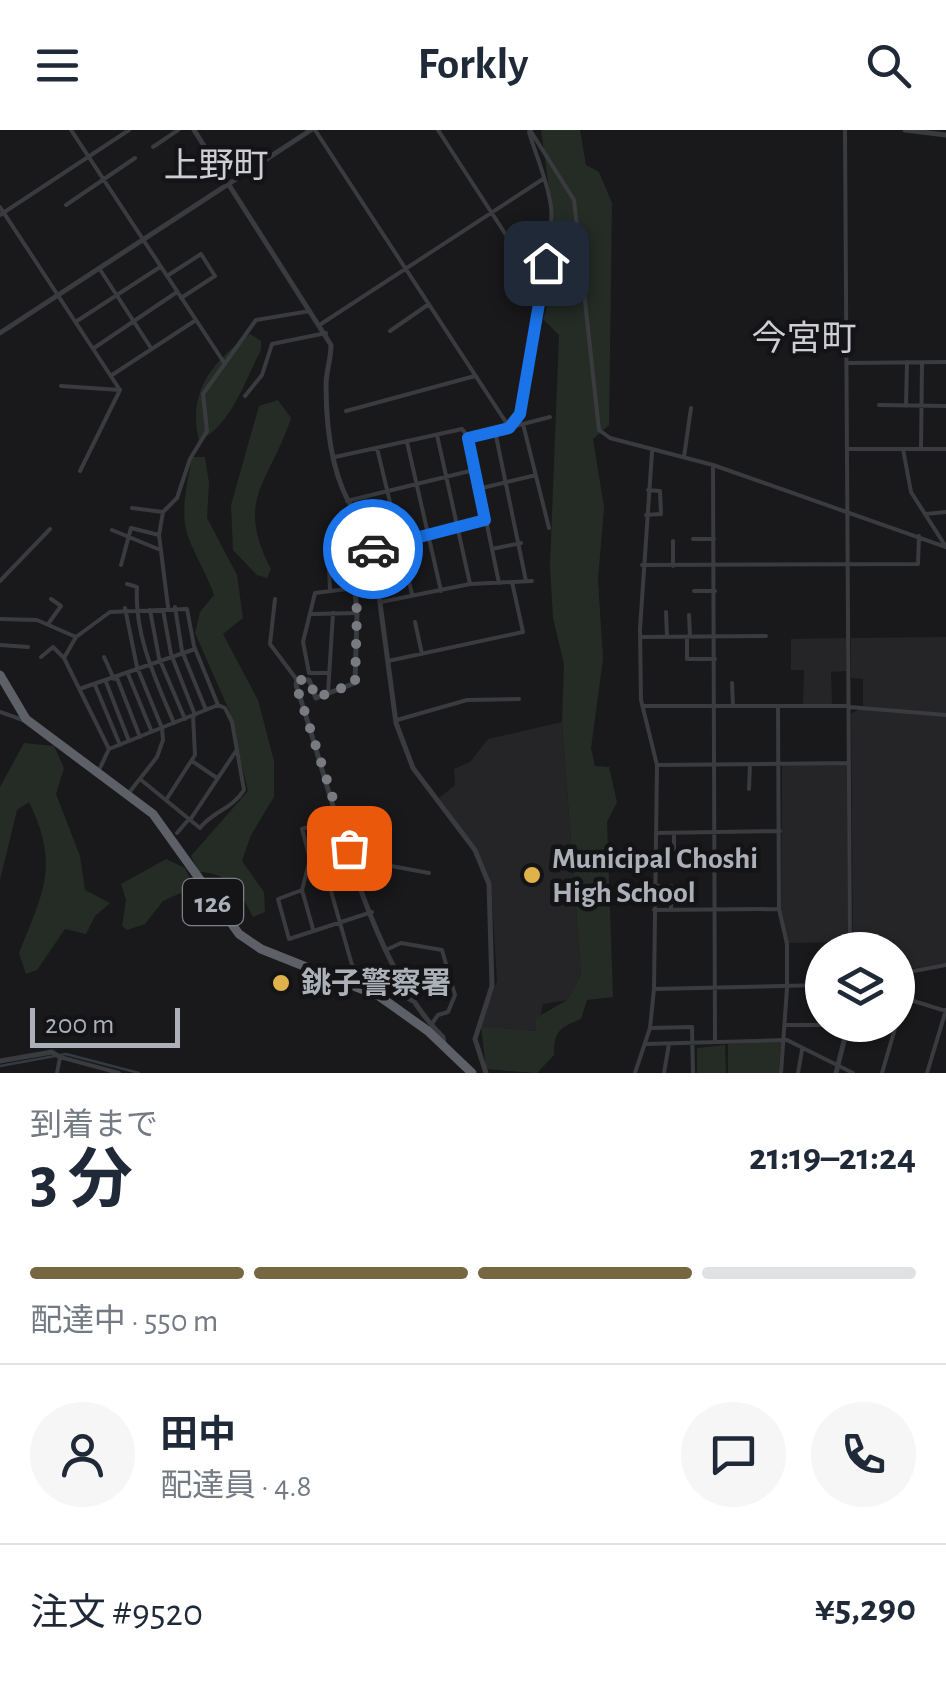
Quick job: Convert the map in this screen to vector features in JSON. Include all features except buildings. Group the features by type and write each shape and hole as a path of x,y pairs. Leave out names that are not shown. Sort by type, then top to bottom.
{"highway":[{"name":"126","path":"0,675 26,719 128,794 160,824 239,934 261,948 379,996 444,1044 471,1073"}],"street":[{"path":"71,130 225,364"},
{"path":"120,390 1,211 129,130"},
{"path":"153,147 178,130"},
{"path":"194,130 331,345 326,385 335,457 346,501 370,528 395,721 413,768 475,850 490,887 492,986 475,1039 486,1073"},
{"path":"0,333 313,130 509,428"},
{"path":"438,130 541,288"},
{"path":"509,428 523,400 551,208 529,130"},
{"path":"529,130 574,200 599,430 652,452 713,465 946,547"},
{"path":"844,130 850,932"},
{"path":"905,130 946,135"},
{"path":"66,206 136,158"},
{"path":"321,324 543,178"},
{"path":"167,276 201,254 216,276 182,298"},
{"path":"77,322 160,267"},
{"path":"99,268 152,349"},
{"path":"94,348 177,292"},
{"path":"390,331 429,304"},
{"path":"166,800 192,762 196,744 194,715 173,658 158,549 163,512 177,498 190,459 207,431 203,394 256,320 312,310"},
{"path":"112,376 196,320"},
{"path":"245,396 262,375 272,344 326,333"},
{"path":"906,406 907,362"},
{"path":"921,449 922,362"},
{"path":"848,363 946,362"},
{"path":"346,410 475,376"},
{"path":"61,386 120,390"},
{"path":"80,471 120,390"},
{"path":"879,406 946,406"},
{"path":"684,457 691,408"},
{"path":"468,438 550,417"},
{"path":"523,424 549,528"},
{"path":"335,457 462,429 468,438 500,582"},
{"path":"381,602 470,584 529,581 496,431"},
{"path":"436,435 470,584"},
{"path":"406,442 441,591"},
{"path":"377,448 413,596"},
{"path":"849,449 946,449"},
{"path":"903,449 910,492 946,547"},
{"path":"635,1073 650,1028 654,989 657,765 643,706 640,637 652,452"},
{"path":"713,465 715,1042"},
{"path":"346,501 474,470"},
{"path":"478,489 536,475"},
{"path":"646,515 661,514 660,491 647,490"},
{"path":"132,508 163,512"},
{"path":"925,514 946,512"},
{"path":"298,680 309,680 316,698 355,683 357,612 352,556 485,520"},
{"path":"121,564 131,528 159,534"},
{"path":"0,581 50,529"},
{"path":"112,530 128,540 158,549"},
{"path":"642,565 715,568 918,564 919,536"},
{"path":"693,539 714,538"},
{"path":"672,568 673,541"},
{"path":"492,550 521,543"},
{"path":"330,590 328,569 352,563"},
{"path":"387,661 523,632 512,582"},
{"path":"126,584 137,587 151,666 174,723"},
{"path":"330,673 309,673 303,642 315,593 355,588"},
{"path":"694,591 715,590"},
{"path":"48,624 61,606 52,599"},
{"path":"275,599 270,644 298,680 358,876 412,1001 444,1037 444,1044"},
{"path":"169,607 206,710"},
{"path":"126,608 139,670 162,728 162,750 128,794"},
{"path":"64,658 76,637 94,620 126,608 187,609 195,650 218,705 229,714 244,774 241,795 200,828 140,779"},
{"path":"149,608 161,663 185,719"},
{"path":"312,614 357,612"},
{"path":"666,612 666,637"},
{"path":"328,693 333,613"},
{"path":"689,614 686,658 715,659"},
{"path":"0,619 48,624 76,637"},
{"path":"415,622 422,654"},
{"path":"640,637 766,636"},
{"path":"0,646 28,647"},
{"path":"41,657 54,648 64,658 109,749"},
{"path":"82,688 195,650"},
{"path":"104,658 140,737"},
{"path":"128,674 152,732"},
{"path":"106,682 129,741"},
{"path":"732,683 733,706"},
{"path":"94,685 120,745"},
{"path":"395,721 467,700 519,699"},
{"path":"98,772 109,749 218,705"},
{"path":"643,706 849,706 946,715"},
{"path":"778,706 779,909 786,944 787,988 787,1040 782,1073"},
{"path":"0,712 20,721 26,719"},
{"path":"177,833 236,750"},
{"path":"192,762 217,778"},
{"path":"657,765 850,763"},
{"path":"749,789 750,764"},
{"path":"314,931 302,890 310,859 302,830 339,818"},
{"path":"656,833 780,831"},
{"path":"674,833 674,863"},
{"path":"310,859 349,848"},
{"path":"322,856 352,965 412,1001"},
{"path":"358,876 390,866 429,873"},
{"path":"654,886 671,886 671,910"},
{"path":"302,890 278,899 290,940 372,912"},
{"path":"653,910 779,909"},
{"path":"388,948 400,943 442,950 455,994 448,1012 431,1025"},
{"path":"915,971 946,966"},
{"path":"654,989 805,986"},
{"path":"915,1001 946,1011 927,1073"},
{"path":"787,1025 805,1025"},
{"path":"650,1028 692,1027 693,1073"},
{"path":"645,1044 787,1040 837,1071 853,1073"},
{"path":"837,1071 844,1042"},
{"path":"882,1073 891,1042"},
{"path":"664,1073 670,1044"},
{"path":"798,1073 802,1050"},
{"path":"0,1061 52,1052 119,1073"},
{"path":"57,1073 60,1057"}],"shaded area":[{"path":"541,130 580,130 586,165 599,172 612,203 609,425 593,439 604,507 598,580 603,659 591,748 595,766 609,767 617,802 607,822 613,997 587,1000 581,1019 559,1031 554,1055 537,1073 486,1069 481,1026 536,1031 536,1018 567,1000 581,975 562,722 564,664 553,618 550,566 559,335 543,319 560,269"},
{"path":"250,334 261,341 261,350 243,388 220,424 199,441 197,407 206,379 225,355"},
{"path":"278,400 291,418 259,491 256,507 260,545 271,569 267,578 257,575 233,550 231,505 259,406"},
{"path":"192,457 205,457 209,483 207,518 237,575 243,618 223,634 258,700 274,761 274,797 251,835 242,861 264,892 265,912 253,917 233,886 218,876 199,872 191,856 248,791 229,710 195,633 200,612 214,595 186,529 185,502"},
{"path":"946,637 946,963 915,968 915,932 853,932 851,714 863,707 863,679 851,678 851,638"},
{"path":"846,638 846,671 831,672 832,704 803,704 804,670 791,670 791,639"},
{"name":"Municipal Choshi High School","path":"562,722 581,975 567,1000 543,1004 537,1031 480,1026 497,981 491,883 479,853 439,798 455,785 454,769 470,762 488,739"},
{"path":"24,743 54,746 64,768 56,794 80,856 85,890 110,903 95,916 86,934 65,929 37,970 26,974 19,953 41,895 46,862 29,802 17,810 0,880 0,787"},
{"path":"847,764 848,932 805,932 805,943 788,943 781,917 782,765"},
{"path":"166,859 185,868 194,887 163,901 145,924 127,930 122,926 126,900 121,884"},
{"path":"781,1042 779,1073 728,1073 728,1044"},
{"path":"725,1045 726,1073 697,1073 697,1048"}],"waterway":[{"path":"0,1066 66,1054 139,1073"}],"way so far":[{"path":"349,848 296,685 298,680 309,680 316,698 355,683 357,612 352,556 373,549"}],"place":[{"name":"Municipal Choshi High School","path":"532,875"},
{"name":"銚子警察署","path":"281,983"}],"district":[{"name":"上野町","path":"216,165"},
{"name":"今宮町","path":"804,338"}],"route":[{"path":"373,549 485,520 468,438 509,428 520,414 546,263"}]}
